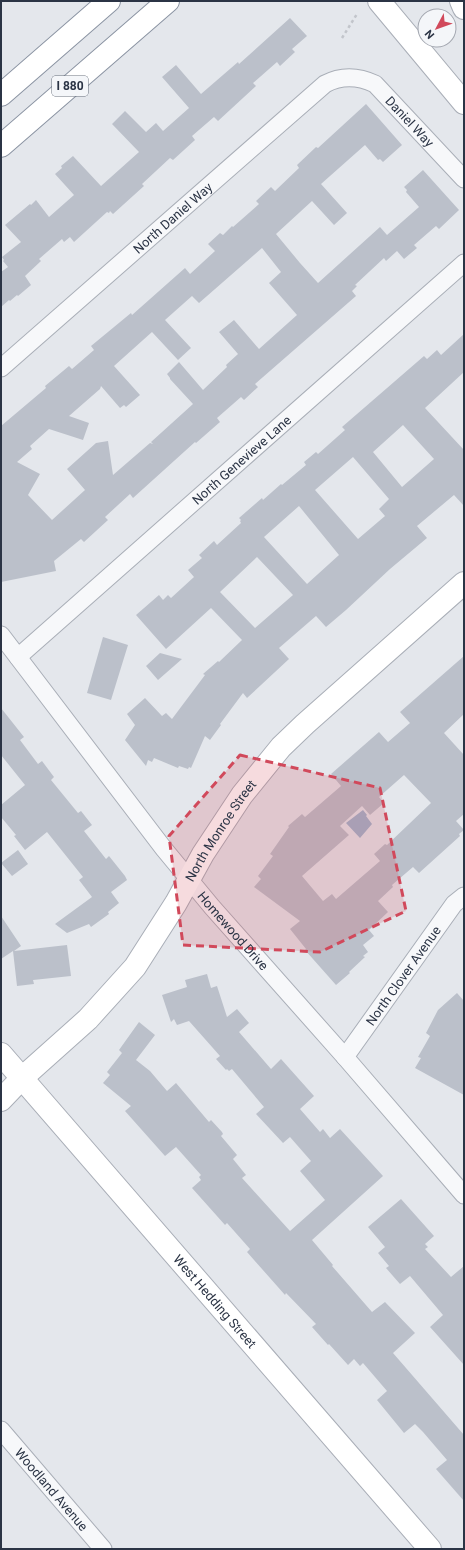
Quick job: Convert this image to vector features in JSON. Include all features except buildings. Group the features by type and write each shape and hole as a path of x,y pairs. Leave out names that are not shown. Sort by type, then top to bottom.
{"main road":[{"name":"I 880","path":"1,95 109,1"},
{"name":"I 880","path":"1,146 168,1"},
{"path":"379,1 464,103"},
{"path":"461,1 464,8"},
{"name":"North Monroe Street","path":"1,1100 22,1078 88,1019 135,968 176,903 203,854 242,795 281,746 464,583"},
{"name":"West Hedding Street","path":"1,1054 430,1549"}],"street":[{"name":"Daniel Way","path":"348,77 358,78 375,84 464,179"},
{"name":"North Daniel Way","path":"1,368 325,84 333,80 348,77"},
{"name":"North Genevieve Lane","path":"18,657 464,263"},
{"name":"Homewood Drive","path":"1,635 164,849 214,910 345,1057 464,1195"},
{"name":"North Clover Avenue","path":"345,1057 454,904 464,896"},
{"name":"Woodland Avenue","path":"1,1430 103,1549"}],"path":[{"path":"342,38 357,14"}],"highlighted area":[{"path":"240,755 380,788 406,911 320,952 183,945 169,836"}],"water":[{"path":"363,810 372,824 360,838 346,823"}]}
